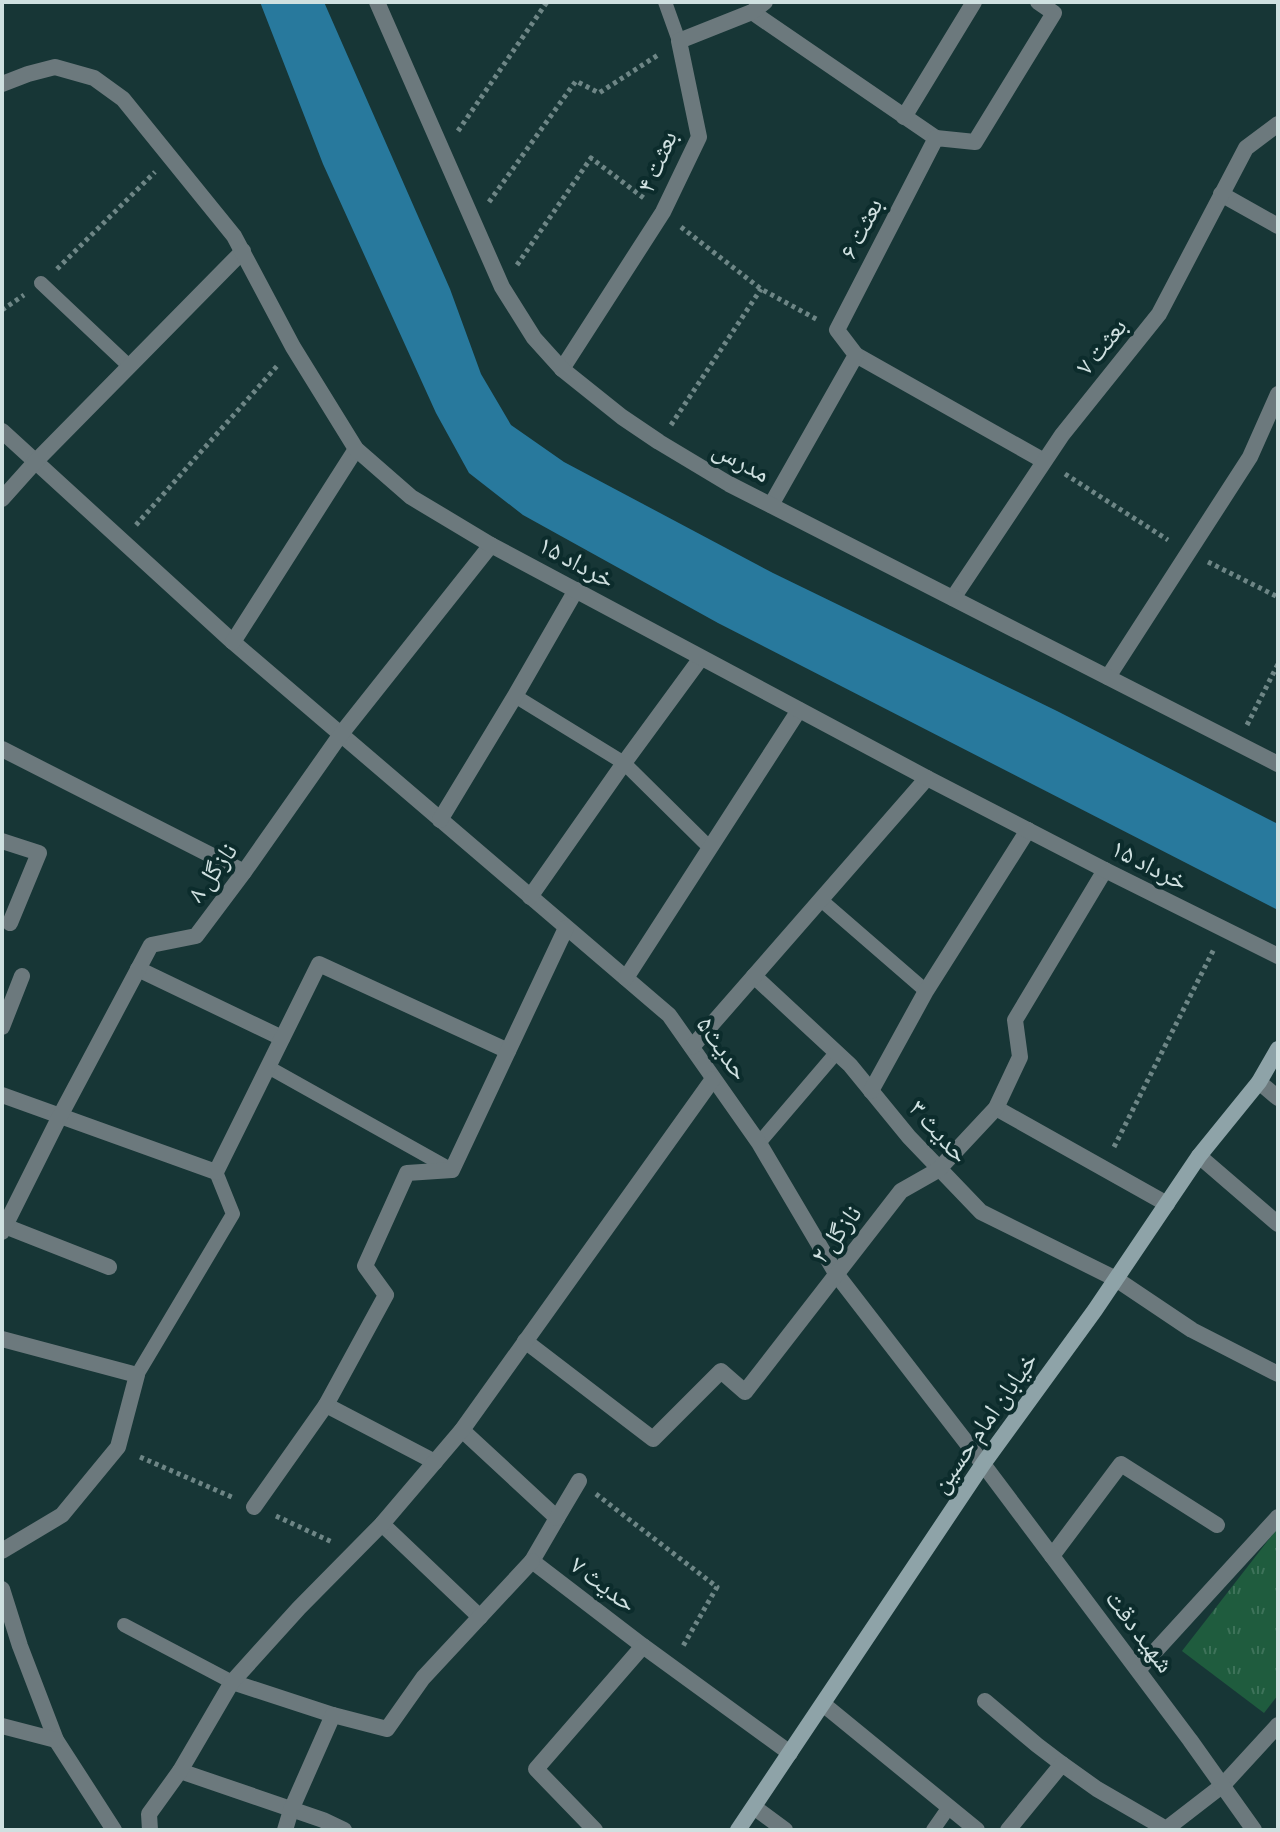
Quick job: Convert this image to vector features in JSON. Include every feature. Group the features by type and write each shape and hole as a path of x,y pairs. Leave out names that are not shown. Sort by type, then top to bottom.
{"main road":[{"name":"خیابان امام حسین","path":"738,1830 983,1464 1095,1310 1199,1156 1259,1082 1278,1049"}],"street":[{"name":"مدرس","path":"377,2 502,287 534,338 562,369 622,417 729,484 1278,764"},
{"path":"904,117 974,2"},
{"path":"679,41 759,7 936,138 975,142 1054,13 1038,2"},
{"name":"بعثت ۴","path":"562,369 663,212 699,137 679,41"},
{"name":"۱۵ خرداد","path":"2,84 55,67 94,78 123,99 234,236 293,347 356,449 411,497 491,545 927,778 1278,956"},
{"name":"بعثت ۷","path":"953,598 1062,435 1159,314 1246,148 1278,124"},
{"name":"بعثت ۶","path":"837,330 936,138"},
{"path":"1221,194 1278,226"},
{"path":"2,499 243,251"},
{"path":"837,330 856,355 1044,461"},
{"path":"771,505 856,355"},
{"path":"1108,677 1250,457 1278,394"},
{"name":"حدیث۵","path":"2,431 233,642 669,1015 759,1143 837,1275 983,1464"},
{"path":"233,642 356,449"},
{"name":"نازگل ۸","path":"3,1227 151,945 196,936 341,734 491,545"},
{"path":"440,820 576,590"},
{"path":"530,897 701,658"},
{"path":"626,978 799,710"},
{"path":"2,749 244,872"},
{"path":"692,1047 927,778"},
{"path":"871,1091 926,991 1028,830"},
{"path":"2,841 39,853 10,923"},
{"name":"نازگل ۲","path":"525,1341 653,1439 721,1371 745,1392 901,1191 938,1170 996,1108 1020,1057 1015,1020 1105,870"},
{"path":"254,1507 326,1405 386,1295 365,1266 407,1173 452,1170 566,928"},
{"path":"2,1095 216,1172 319,964 508,1051"},
{"path":"138,969 282,1038"},
{"path":"2,1027 22,976"},
{"name":"حدیث ۳","path":"754,976 850,1065 938,1170 981,1212 1116,1279 1192,1330 1278,1374"},
{"path":"150,1830 149,1814 180,1771 232,1682 382,1524 462,1430 713,1079"},
{"path":"1259,1082 1278,1098"},
{"path":"996,1108 1167,1204"},
{"path":"1199,1156 1278,1224"},
{"path":"3,1227 109,1267"},
{"path":"2,1339 137,1375 118,1447 62,1515 2,1551"},
{"path":"326,1405 435,1462"},
{"path":"462,1430 557,1518"},
{"name":"شهید دقت","path":"983,1464 1254,1830"},
{"path":"1052,1556 1121,1464 1217,1525"},
{"name":"حدیث ۷","path":"579,1481 532,1561 790,1753"},
{"path":"1138,1670 1278,1517"},
{"path":"382,1524 480,1617"},
{"path":"232,1682 387,1729 423,1678 532,1561"},
{"path":"2,1589 56,1740 114,1830"},
{"path":"595,1830 536,1769 643,1646"},
{"path":"985,1701 1037,1745 1097,1789 1166,1829 1223,1785 1278,1725"},
{"path":"823,1704 977,1830"},
{"path":"285,1830 333,1715"},
{"path":"2,1726 56,1740"},
{"path":"1008,1830 1062,1764"},
{"path":"180,1771 344,1830"},
{"path":"754,1807 785,1830"}],"lane":[{"path":"665,2 679,41"},
{"path":"41,283 129,366"},
{"path":"515,696 624,763 710,848"},
{"path":"821,900 926,991"},
{"path":"759,1143 836,1053"},
{"path":"268,1067 452,1170"},
{"path":"137,1375 233,1214 216,1172"},
{"path":"124,1625 232,1682"},
{"path":"933,1830 949,1807"}],"path":[{"path":"443,151 547,2"},
{"path":"475,223 576,81 599,93 679,41"},
{"path":"2,310 41,283 171,156"},
{"path":"502,287 591,158 761,289 837,330"},
{"path":"659,442 761,289"},
{"path":"122,541 293,347"},
{"path":"1044,461 1188,553 1278,597"},
{"path":"1237,743 1278,664"},
{"path":"1103,1168 1224,930"},
{"path":"579,1481 717,1587 671,1666"}],"green space":[{"path":"1276,1530 1278,1695 1264,1713 1182,1651"}],"water":[{"path":"260,2 324,2 450,289 481,374 511,425 564,462 773,573 1057,711 1278,824 1278,910 718,623 523,515 469,473 436,413 323,164"}]}
